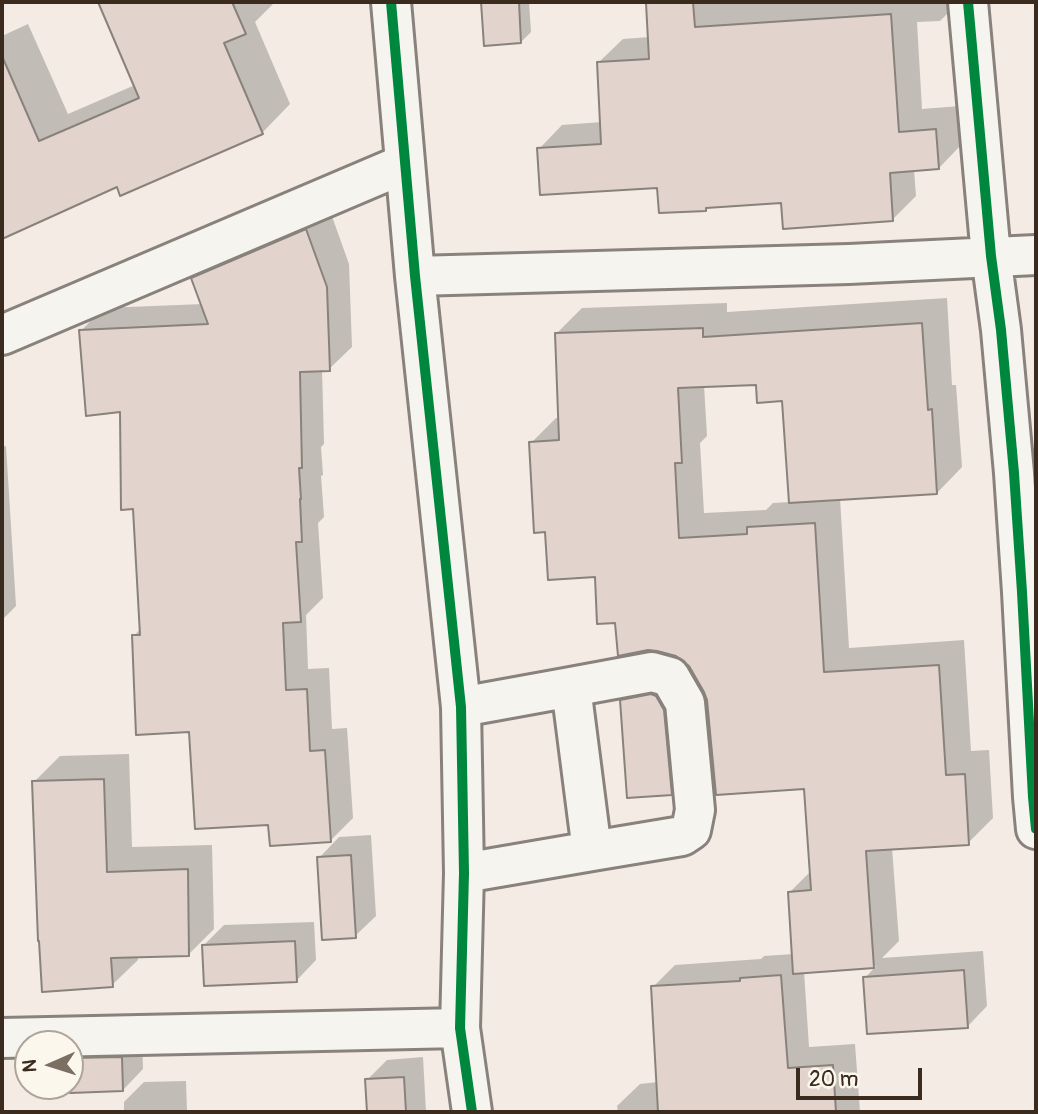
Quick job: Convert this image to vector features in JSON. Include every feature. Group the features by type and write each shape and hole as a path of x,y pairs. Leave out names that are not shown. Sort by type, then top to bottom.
{"street":[{"path":"391,2 415,276 461,707 464,873 460,1028 472,1112"},
{"path":"968,2 991,256 1025,472 1036,829"},
{"path":"2,335 404,164"},
{"path":"415,276 849,264 1036,255"},
{"path":"461,707 652,672 670,677 684,703 695,810 691,830 682,836 464,873"},
{"path":"571,687 592,851"},
{"path":"2,1038 460,1028"}],"building":[{"path":"98,2 232,2 246,34 224,43 263,134 120,196 117,187 2,239 2,56 39,141 139,98"},
{"path":"481,2 519,2 521,43 484,46"},
{"path":"693,2 695,27 891,14 899,132 936,129 939,169 890,173 893,221 783,229 781,203 659,213 657,188 540,195 537,148 601,144 597,62 649,59 646,3"},
{"path":"306,229 327,287 330,371 300,372 302,468 299,468 302,542 296,542 301,622 283,623 286,690 307,689 310,751 325,750 331,842 270,846 268,825 195,829 189,732 136,735 132,635 140,635 133,509 121,510 120,412 86,416 79,330 208,324 191,278"},
{"path":"922,323 928,410 932,409 937,494 789,503 782,401 757,403 756,385 678,388 682,463 675,463 679,538 747,534 747,527 815,523 824,672 939,665 946,775 965,774 969,845 866,851 874,968 793,974 788,892 811,890 804,789 716,795 707,700 689,666 676,656 657,651 648,650 618,656 615,623 597,624 595,577 548,580 545,532 534,533 529,442 559,440 555,333 703,328 703,337"},
{"path":"651,694 656,696 664,710 672,795 627,798 620,700"},
{"path":"104,779 107,872 188,869 189,956 111,958 113,987 42,992 32,781"},
{"path":"351,855 356,938 322,940 317,857"},
{"path":"295,941 297,982 204,986 202,945"},
{"path":"964,970 968,1028 867,1034 863,977"},
{"path":"781,975 788,1068 833,1065 836,1112 658,1112 651,986 740,981 740,978"},
{"path":"122,1057 123,1091 84,1092 84,1058"},
{"path":"404,1077 406,1112 367,1112 365,1079"}],"cycle path":[{"path":"391,2 415,276 461,707 464,873 460,1028 472,1112"},
{"path":"968,2 1014,473 1036,829"}]}
